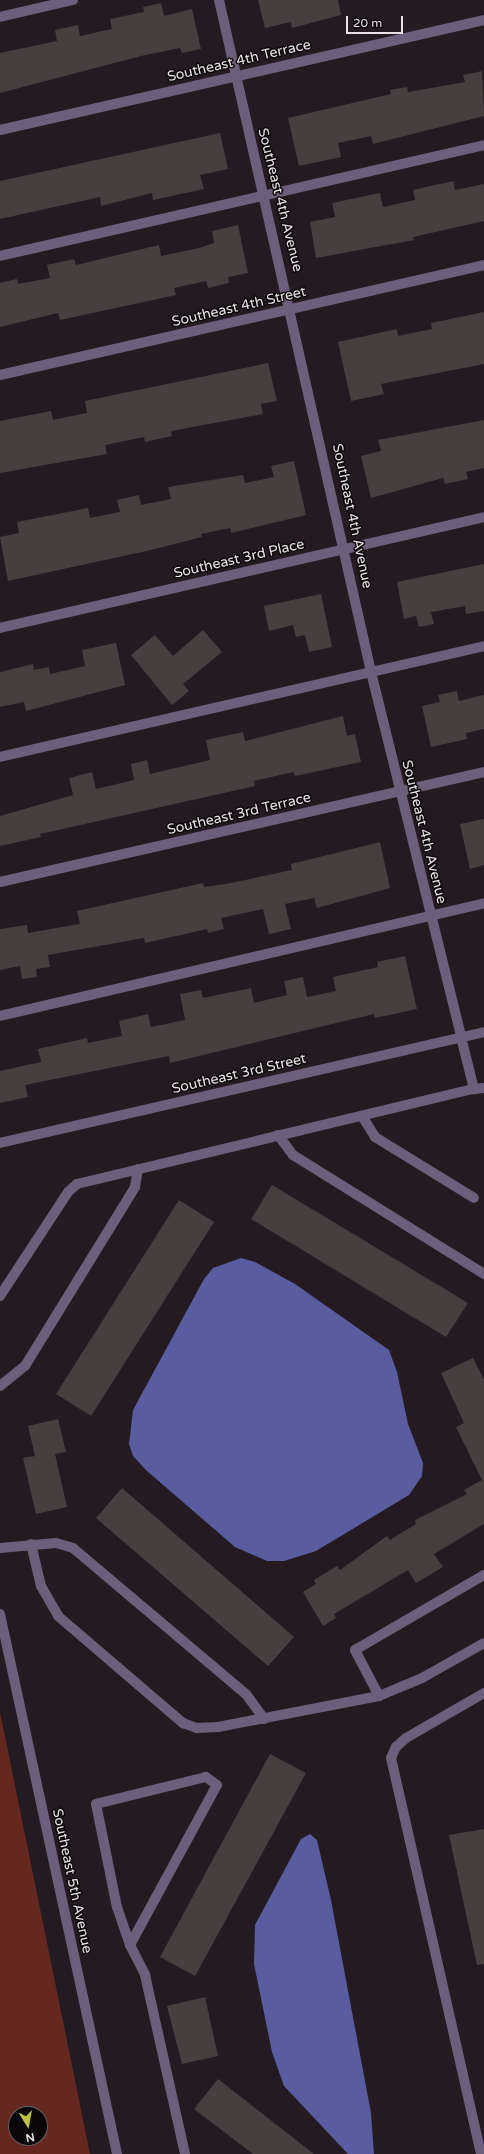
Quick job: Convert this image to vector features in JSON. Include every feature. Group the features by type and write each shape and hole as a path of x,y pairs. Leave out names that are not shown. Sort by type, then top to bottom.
{"street":[{"path":"0,17 73,0"},
{"name":"Southeast 4th Avenue","path":"219,0 235,76 292,309 371,672 461,1037 479,1088"},
{"name":"Southeast 4th Terrace","path":"0,130 484,20"},
{"path":"0,256 484,145"},
{"name":"Southeast 4th Street","path":"0,375 484,265"},
{"name":"Southeast 3rd Place","path":"0,628 484,517"},
{"path":"0,757 484,646"},
{"name":"Southeast 3rd Terrace","path":"0,882 484,772"},
{"path":"0,1016 484,903"},
{"name":"Southeast 3rd Street","path":"0,1143 484,1032"},
{"path":"0,1296 68,1192 77,1184 479,1088"},
{"path":"362,1116 375,1137 474,1198"},
{"path":"278,1135 294,1155 484,1274"},
{"path":"0,1386 25,1366 135,1187 138,1169"},
{"path":"0,1548 56,1543 73,1548 246,1694 264,1719"},
{"path":"32,1544 41,1586 58,1616 184,1723 198,1728 218,1728 379,1696 422,1678 484,1643"},
{"path":"379,1696 354,1650 484,1575"},
{"name":"Southeast 5th Avenue","path":"0,1614 117,2154"},
{"path":"482,2151 391,1758 396,1747 406,1738 484,1693"},
{"path":"130,1945 217,1784 206,1777 96,1804 117,1907 130,1945 145,1975 185,2154"}],"shaded area":[{"path":"0,1712 90,2154 0,2154"}],"water":[{"path":"241,1258 255,1262 295,1284 389,1350 397,1372 408,1424 423,1463 422,1476 409,1495 316,1551 284,1561 267,1561 235,1547 147,1471 133,1456 129,1444 133,1410 204,1279 213,1268"},
{"path":"310,1834 317,1840 331,1900 371,2113 374,2154 348,2154 284,2086 272,2052 254,1964 255,1925 301,1839"}],"building":[{"path":"258,0 338,0 341,15 292,28 291,22 265,28"},
{"path":"161,3 164,16 192,9 201,49 182,53 180,48 141,56 0,93 0,53 57,41 55,30 78,25 80,36 112,29 110,19 144,12 143,7"},
{"path":"482,71 484,116 373,144 371,136 338,143 341,157 299,166 288,118 391,94 390,90 407,87 408,92 465,82 463,75"},
{"path":"220,133 228,169 200,175 204,189 153,200 152,193 101,206 100,197 0,219 0,181"},
{"path":"453,181 455,190 484,184 484,221 413,237 414,240 316,258 310,222 335,217 332,203 380,193 383,207 415,200 413,190"},
{"path":"238,225 248,273 228,277 229,283 208,288 206,281 174,288 176,295 60,320 58,313 0,327 0,283 17,279 18,284 50,278 47,265 74,259 76,265 159,245 161,256 199,248 214,243 212,231"},
{"path":"484,312 484,364 381,384 384,394 351,401 338,342 397,329 398,336 432,329 431,323"},
{"path":"268,363 277,401 261,404 263,414 171,431 172,436 145,442 144,437 105,445 107,454 0,473 0,421 51,411 53,420 87,413 85,401"},
{"path":"484,420 484,468 466,472 468,479 445,484 443,478 371,498 361,456 381,451 378,440"},
{"path":"294,461 306,515 231,533 230,528 201,534 202,537 151,550 8,581 0,537 19,533 17,522 88,508 90,518 120,512 117,500 139,495 141,505 171,499 168,487 243,475 245,483 274,477 271,466"},
{"path":"484,564 484,611 466,614 465,606 431,612 434,624 419,627 416,616 404,619 397,582"},
{"path":"321,594 332,647 309,652 305,635 296,637 293,625 269,631 264,606"},
{"path":"203,630 222,652 183,684 189,691 172,705 131,655 155,635 173,656"},
{"path":"116,643 125,685 26,711 24,702 0,707 0,672 33,664 34,670 49,667 50,674 85,666 82,650"},
{"path":"457,691 459,701 484,695 484,729 466,733 467,739 431,747 422,706 440,702 438,695"},
{"path":"343,716 347,736 355,734 361,762 295,776 293,772 254,781 255,786 40,834 41,837 0,846 0,816 73,795 69,778 92,772 96,789 134,780 131,764 147,760 150,774 210,760 206,740 243,732 245,741"},
{"path":"484,819 484,865 470,869 460,824"},
{"path":"380,842 390,888 317,908 314,898 285,904 291,929 269,934 263,909 221,918 224,929 208,933 207,929 145,943 144,938 48,955 50,967 36,969 37,977 22,979 20,966 0,970 0,929 27,925 28,933 80,924 77,911 203,883 204,887 226,884 292,870 291,864"},
{"path":"405,956 417,1009 375,1018 374,1014 170,1063 169,1056 25,1085 28,1097 0,1103 0,1071 41,1062 38,1049 87,1038 88,1043 122,1036 119,1021 148,1014 151,1027 185,1020 180,994 201,990 203,998 251,988 254,1003 287,995 284,981 303,977 307,997 336,991 333,977 378,967 377,962"},
{"path":"272,1185 468,1303 446,1337 251,1219"},
{"path":"179,1200 214,1222 91,1416 56,1394"},
{"path":"473,1358 484,1380 484,1524 434,1554 443,1567 416,1583 408,1570 334,1614 336,1618 323,1626 303,1592 316,1584 314,1580 337,1566 340,1570 387,1536 390,1540 416,1524 415,1520 467,1494 464,1490 482,1480 456,1427 464,1423 441,1373"},
{"path":"58,1419 66,1452 55,1454 67,1507 36,1514 23,1458 35,1456 28,1426"},
{"path":"122,1488 294,1637 268,1666 96,1518"},
{"path":"270,1754 306,1773 195,1976 160,1957"},
{"path":"484,1829 484,1964 477,1965 449,1835"},
{"path":"205,1997 218,2056 182,2064 167,2006"},
{"path":"218,2079 314,2154 253,2154 194,2109"}]}
